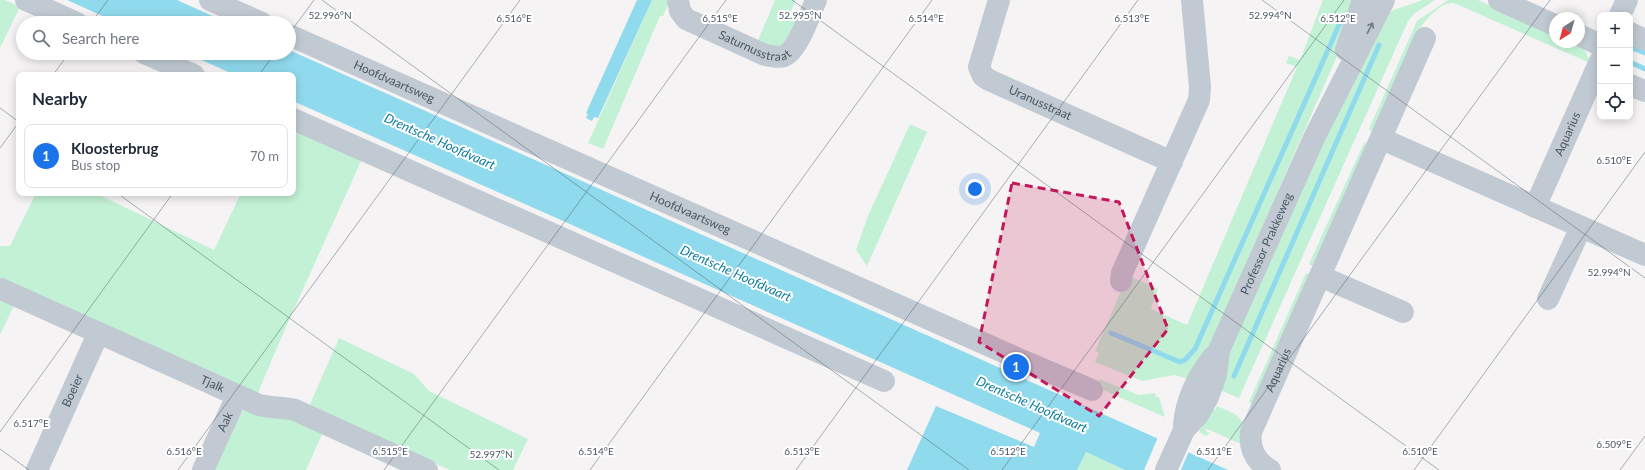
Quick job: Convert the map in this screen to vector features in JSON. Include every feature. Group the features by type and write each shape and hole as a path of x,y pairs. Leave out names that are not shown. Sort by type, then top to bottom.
{"street":[{"path":"26,0 61,16"},
{"path":"210,0 246,16"},
{"name":"Saturnusstraat","path":"678,0 680,11 686,19 766,55 776,57 785,56 793,48 816,0"},
{"name":"Uranusstraat","path":"1000,0 979,67 983,76 988,80 1172,162"},
{"path":"1121,281 1122,273 1199,100 1200,87 1192,0"},
{"name":"Professor Prakkeweg","path":"1314,138 1363,0"},
{"name":"Professor Prakkeweg","path":"1166,470 1181,436 1198,415 1200,394 1216,375 1219,350 1314,138 1384,0"},
{"path":"1499,0 1549,22"},
{"path":"1621,12 1627,0"},
{"path":"1633,34 1645,40"},
{"name":"Hoofdvaartsweg","path":"296,38 1092,390"},
{"name":"Aquarius","path":"1266,467 1251,450 1249,442 1251,432 1382,139 1425,38"},
{"path":"1585,38 1597,44"},
{"path":"160,60 187,72"},
{"name":"Aquarius","path":"1535,206 1597,72"},
{"path":"1633,86 1645,92"},
{"path":"296,120 884,381"},
{"path":"1382,139 1645,255"},
{"path":"1548,300 1581,227"},
{"path":"1320,276 1403,312"},
{"name":"Tjalk","path":"1,289 237,396 271,408 295,410 427,470"},
{"name":"Boeier","path":"38,470 98,334"},
{"name":"Aak","path":"203,470 237,396"}],"highlighted area":[{"path":"1012,183 1119,202 1168,329 1099,416 979,342"}],"green space":[{"path":"0,0 5,0 20,7 0,48"},
{"path":"652,0 670,0 663,16 660,16 603,149 588,143"},
{"path":"775,0 796,0 789,15 799,21 781,47 757,43"},
{"path":"1323,0 1356,0 1348,31 1208,351 1193,380 1174,375 1142,381 1095,362 1099,353 1095,351 1128,275 1158,289 1151,309 1187,325 1297,67 1286,63 1289,56 1300,60"},
{"path":"1423,0 1435,0 1415,13 1408,21 1239,398 1217,389 1229,353 1363,50 1388,12"},
{"path":"1448,0 1478,0 1549,31 1549,45 1454,3 1444,5 1435,11 1420,28 1374,135 1369,129 1417,21"},
{"path":"1556,48 1583,48 1588,56 1590,63"},
{"path":"910,124 927,132 867,266 856,250 868,216"},
{"path":"296,129 362,159 256,397 21,290 0,335 0,246 10,246 35,196 101,196 214,250 240,196 296,196"},
{"path":"1368,142 1314,267 1309,264 1364,143"},
{"path":"1306,273 1312,275 1254,405 1249,402"},
{"path":"339,338 414,374 429,391 528,439 513,470 450,470 308,409"},
{"path":"1099,379 1139,395 1155,393 1156,397 1159,397 1165,417 1096,387"},
{"path":"1217,406 1235,414 1247,426 1241,444 1207,429 1205,431 1210,433 1206,436 1199,432 1213,409 1215,410"},
{"path":"244,410 281,414 323,432 306,470 214,470 235,421"},
{"path":"1086,452 1125,470 1077,470"}],"water":[{"path":"67,0 177,0 212,16 102,16"},
{"path":"637,0 652,0 598,118 594,117 592,121 586,118 588,114 586,113"},
{"name":"Drentsche Hoofdvaart","path":"296,53 1228,470 1125,470 1086,452 1077,470 907,470 936,406 1034,447 1040,433 296,102 296,72 228,72 202,60 296,60"}],"pier":[{"path":"1158,437 1189,451 1181,470 1144,470"}],"waterway":[{"path":"1111,333 1180,362 1185,360 1195,349 1340,23"},
{"path":"1234,376 1379,45"},
{"path":"1632,48 1645,53"},
{"path":"1633,63 1645,69"}],"place":[{"name":"Kloosterbrug","path":"1016,367"}]}
